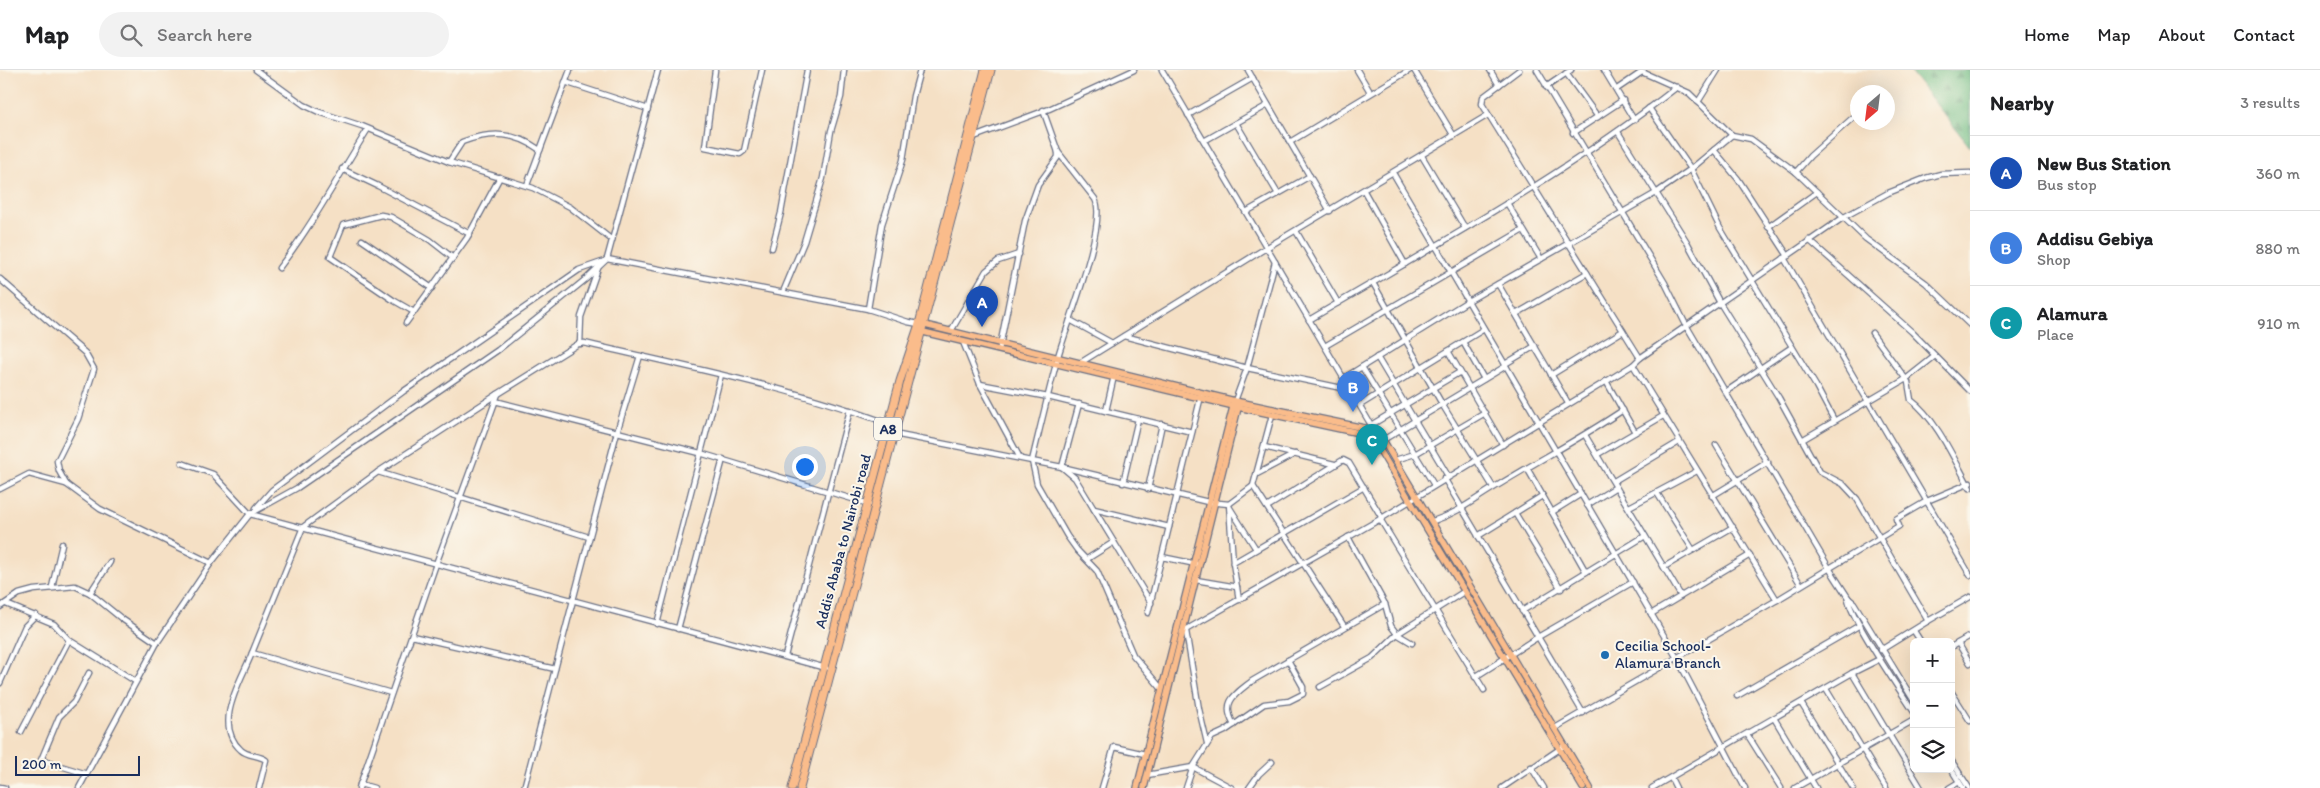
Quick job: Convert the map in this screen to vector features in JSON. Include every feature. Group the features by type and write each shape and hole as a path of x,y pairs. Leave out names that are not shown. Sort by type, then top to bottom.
{"highway":[{"name":"Addis Ababa to Nairobi road","path":"792,788 894,434 985,70"},
{"name":"Addis Ababa to Nairobi road","path":"872,505 889,424 920,328 991,70"},
{"name":"Addis Ababa to Nairobi road","path":"800,788 828,668"}],"main road":[{"path":"920,328 951,331 1000,347"},
{"path":"920,328 963,342 1000,347 1057,360 1368,436 1378,444 1465,590 1555,728 1590,788"},
{"path":"1057,360 1080,363 1114,374"},
{"path":"1236,404 1373,427 1396,460 1432,521 1558,749 1583,788"},
{"path":"1144,788 1196,580 1196,565 1208,502 1236,404"},
{"path":"1137,788 1161,688 1215,503 1236,404"}],"street":[{"path":"256,70 304,105 319,112 368,129 450,162 526,185 570,207 612,240"},
{"path":"526,185 570,70"},
{"path":"252,512 297,488 498,350 605,261 658,70"},
{"path":"715,70 705,147 740,154 744,151 762,70"},
{"path":"772,248 781,213 807,70"},
{"path":"783,292 804,242 823,178 831,131 841,97 844,70"},
{"path":"868,309 882,224 903,160 911,104 920,70"},
{"path":"1162,70 1373,427 1390,413 1460,372"},
{"path":"1248,70 1330,211"},
{"path":"1357,70 1369,90 1369,94"},
{"path":"1290,142 1410,70"},
{"path":"1414,70 1454,136"},
{"path":"1490,70 1499,85"},
{"path":"1519,70 1482,100 1488,116 1640,358"},
{"path":"1537,70 1665,282 1686,325 1727,391 1829,568 1849,599 1854,603 1910,695"},
{"path":"1604,70 1634,120"},
{"path":"1698,102 1718,70"},
{"path":"974,137 1043,110 1132,71"},
{"path":"1546,87 1569,72 1598,117"},
{"path":"1617,89 1642,72 1689,93 1732,135 1751,139 1796,172 1866,239 1926,284 1970,325"},
{"path":"1188,114 1253,78"},
{"path":"565,82 648,109"},
{"path":"1310,320 1534,188 1618,132 1676,87"},
{"path":"1574,133 1623,100"},
{"path":"1204,141 1268,105"},
{"path":"1649,108 1691,169 1720,228 1834,420"},
{"path":"1043,110 1058,152 1099,205 1099,214 1086,268 1057,360 1032,461 1037,484 1067,536 1097,571 1133,655 1161,688"},
{"path":"1080,363 1266,248 1488,116"},
{"path":"1796,172 1810,156 1850,120"},
{"path":"1236,123 1278,194"},
{"path":"279,268 301,239 368,129"},
{"path":"1618,132 1687,242 1720,303 1761,368 1820,472 1846,486 1857,499 1928,621"},
{"path":"450,162 462,142 501,135 518,137 540,150"},
{"path":"1344,378 1468,301 1569,245 1656,193 1691,169 1732,135"},
{"path":"1714,150 1734,175 1768,227 1970,575"},
{"path":"1000,347 1025,221 1035,192 1056,163 1058,152"},
{"path":"1422,156 1465,228"},
{"path":"342,169 470,234"},
{"path":"1393,173 1677,658 1744,787"},
{"path":"1207,742 1184,632 1381,518 1633,365 1686,325 1844,217 1888,193 1926,178 1942,174 1970,173"},
{"path":"1246,212 1310,176"},
{"path":"406,323 470,234 500,177"},
{"path":"1364,191 1405,264"},
{"path":"1768,227 1817,192"},
{"path":"1507,203 1541,259"},
{"path":"414,312 330,257 343,225 382,215 391,217 434,243 453,258"},
{"path":"1325,346 1524,230"},
{"path":"1296,231 1338,303"},
{"path":"362,240 432,288"},
{"path":"1809,240 1935,356 1970,391"},
{"path":"951,331 986,271 998,261 1019,254"},
{"path":"79,788 157,643 211,563 272,490 404,391 579,270 605,261 868,309 908,322 920,328"},
{"path":"1236,404 1275,262"},
{"path":"580,344 581,317 599,267"},
{"path":"1516,314 1587,273"},
{"path":"0,279 86,353 94,369 78,419 57,461 66,484"},
{"path":"1373,283 1442,404 1493,488"},
{"path":"1498,284 1568,403"},
{"path":"1070,320 1112,343"},
{"path":"1360,405 1484,329"},
{"path":"1551,375 1623,330"},
{"path":"1555,728 1777,600 1899,526 1896,519 1927,501 1969,485 1930,420 1910,398 1910,388 1906,379 1872,334"},
{"path":"1124,336 1247,368 1351,390"},
{"path":"963,342 980,384 1020,458"},
{"path":"1462,342 1484,379"},
{"path":"259,788 266,760 240,749 227,725 228,714 303,528 378,472 498,394 580,344 721,375 850,410 889,424 894,434 1020,458 1177,496 1229,505 1253,486 1272,414"},
{"path":"1383,440 1470,388 1534,346"},
{"path":"1727,391 1792,347"},
{"path":"1448,351 1503,444"},
{"path":"524,788 617,432 640,356"},
{"path":"1802,440 1906,379 1935,356"},
{"path":"1377,357 1429,445 1462,510 1583,712"},
{"path":"1633,365 1777,600"},
{"path":"1362,366 1434,485"},
{"path":"1106,411 1114,374"},
{"path":"657,624 721,375"},
{"path":"1606,381 1635,432"},
{"path":"980,384 1079,404 1192,432"},
{"path":"374,788 359,786 436,564 498,394"},
{"path":"1148,613 1201,395"},
{"path":"495,401 700,452 872,505"},
{"path":"1062,467 1079,404"},
{"path":"785,656 827,491 850,410"},
{"path":"1432,521 1462,510 1493,488 1585,435 1623,410"},
{"path":"1396,460 1415,454 1484,413"},
{"path":"1598,454 1663,416"},
{"path":"1123,483 1138,419"},
{"path":"1148,489 1162,424"},
{"path":"1585,435 1681,596"},
{"path":"1614,481 1679,442"},
{"path":"1716,445 1801,585"},
{"path":"1264,447 1334,464"},
{"path":"1257,474 1295,454"},
{"path":"678,629 723,459"},
{"path":"1267,507 1334,464 1343,460 1349,463 1434,610 1484,690"},
{"path":"1712,496 1768,462"},
{"path":"182,463 213,474 252,512 303,528 657,624 828,668"},
{"path":"1062,467 1075,478 1151,603"},
{"path":"1527,468 1586,572"},
{"path":"1629,508 1697,471"},
{"path":"378,472 589,537"},
{"path":"0,488 29,474 66,484 100,509 211,563"},
{"path":"1253,486 1344,626"},
{"path":"1233,563 1364,486"},
{"path":"1587,505 1616,487"},
{"path":"1657,493 1693,550"},
{"path":"1552,512 1581,494"},
{"path":"1478,536 1542,496"},
{"path":"1229,505 1256,550"},
{"path":"1229,505 1233,563 1239,600"},
{"path":"1094,509 1169,527"},
{"path":"1515,513 1561,588"},
{"path":"1664,567 1733,527"},
{"path":"1522,611 1645,536"},
{"path":"1348,537 1384,604 1392,626 1397,634 1412,643"},
{"path":"1087,560 1114,542"},
{"path":"52,587 62,544"},
{"path":"1651,614 1750,555"},
{"path":"1162,557 1196,565"},
{"path":"90,592 110,562"},
{"path":"1196,580 1237,587"},
{"path":"1475,677 1538,636 1633,582"},
{"path":"0,607 19,594 52,587 75,586 90,592 122,619 157,643"},
{"path":"1320,687 1372,658 1397,634 1465,590"},
{"path":"1882,650 1970,597"},
{"path":"1849,599 1848,604 1910,706"},
{"path":"6,604 36,615 60,628 69,640 135,681"},
{"path":"1234,725 1228,715 1228,706 1232,698 1252,681 1384,604"},
{"path":"0,683 25,626 36,615"},
{"path":"1737,696 1860,625"},
{"path":"1914,631 1918,638"},
{"path":"412,636 555,669"},
{"path":"1955,645 1970,636"},
{"path":"21,732 69,640"},
{"path":"1958,643 1970,663"},
{"path":"252,653 391,693"},
{"path":"1652,788 1852,673 1880,659"},
{"path":"1186,788 1193,767 1207,742 1264,704 1289,701 1303,694 1303,687 1288,660"},
{"path":"87,774 43,762 42,756 60,717 74,702 89,673"},
{"path":"1852,673 1921,788"},
{"path":"1826,689 1886,788"},
{"path":"1955,697 1970,721"},
{"path":"1802,703 1852,788"},
{"path":"1774,718 1816,788"},
{"path":"1795,788 1910,722"},
{"path":"1747,734 1781,788"},
{"path":"1505,787 1531,767 1564,746"},
{"path":"1102,788 1114,747 1145,754"},
{"path":"1249,788 1259,774 1272,762"},
{"path":"1955,766 1969,788"},
{"path":"1147,775 1193,767 1232,788"},
{"path":"1531,767 1544,788"},
{"path":"1953,773 1963,788"},
{"path":"1671,778 1676,788"},
{"path":"1949,788 1959,782"},
{"path":"0,787 5,788"}],"green space":[{"path":"1909,70 1970,70 1970,147"}],"place":[{"name":"New Bus Station","path":"982,327"},
{"name":"Addisu Gebiya","path":"1353,412"},
{"name":"Alamura","path":"1372,465"},
{"name":"Cecilia School- Alamura Branch","path":"1605,655"}]}
